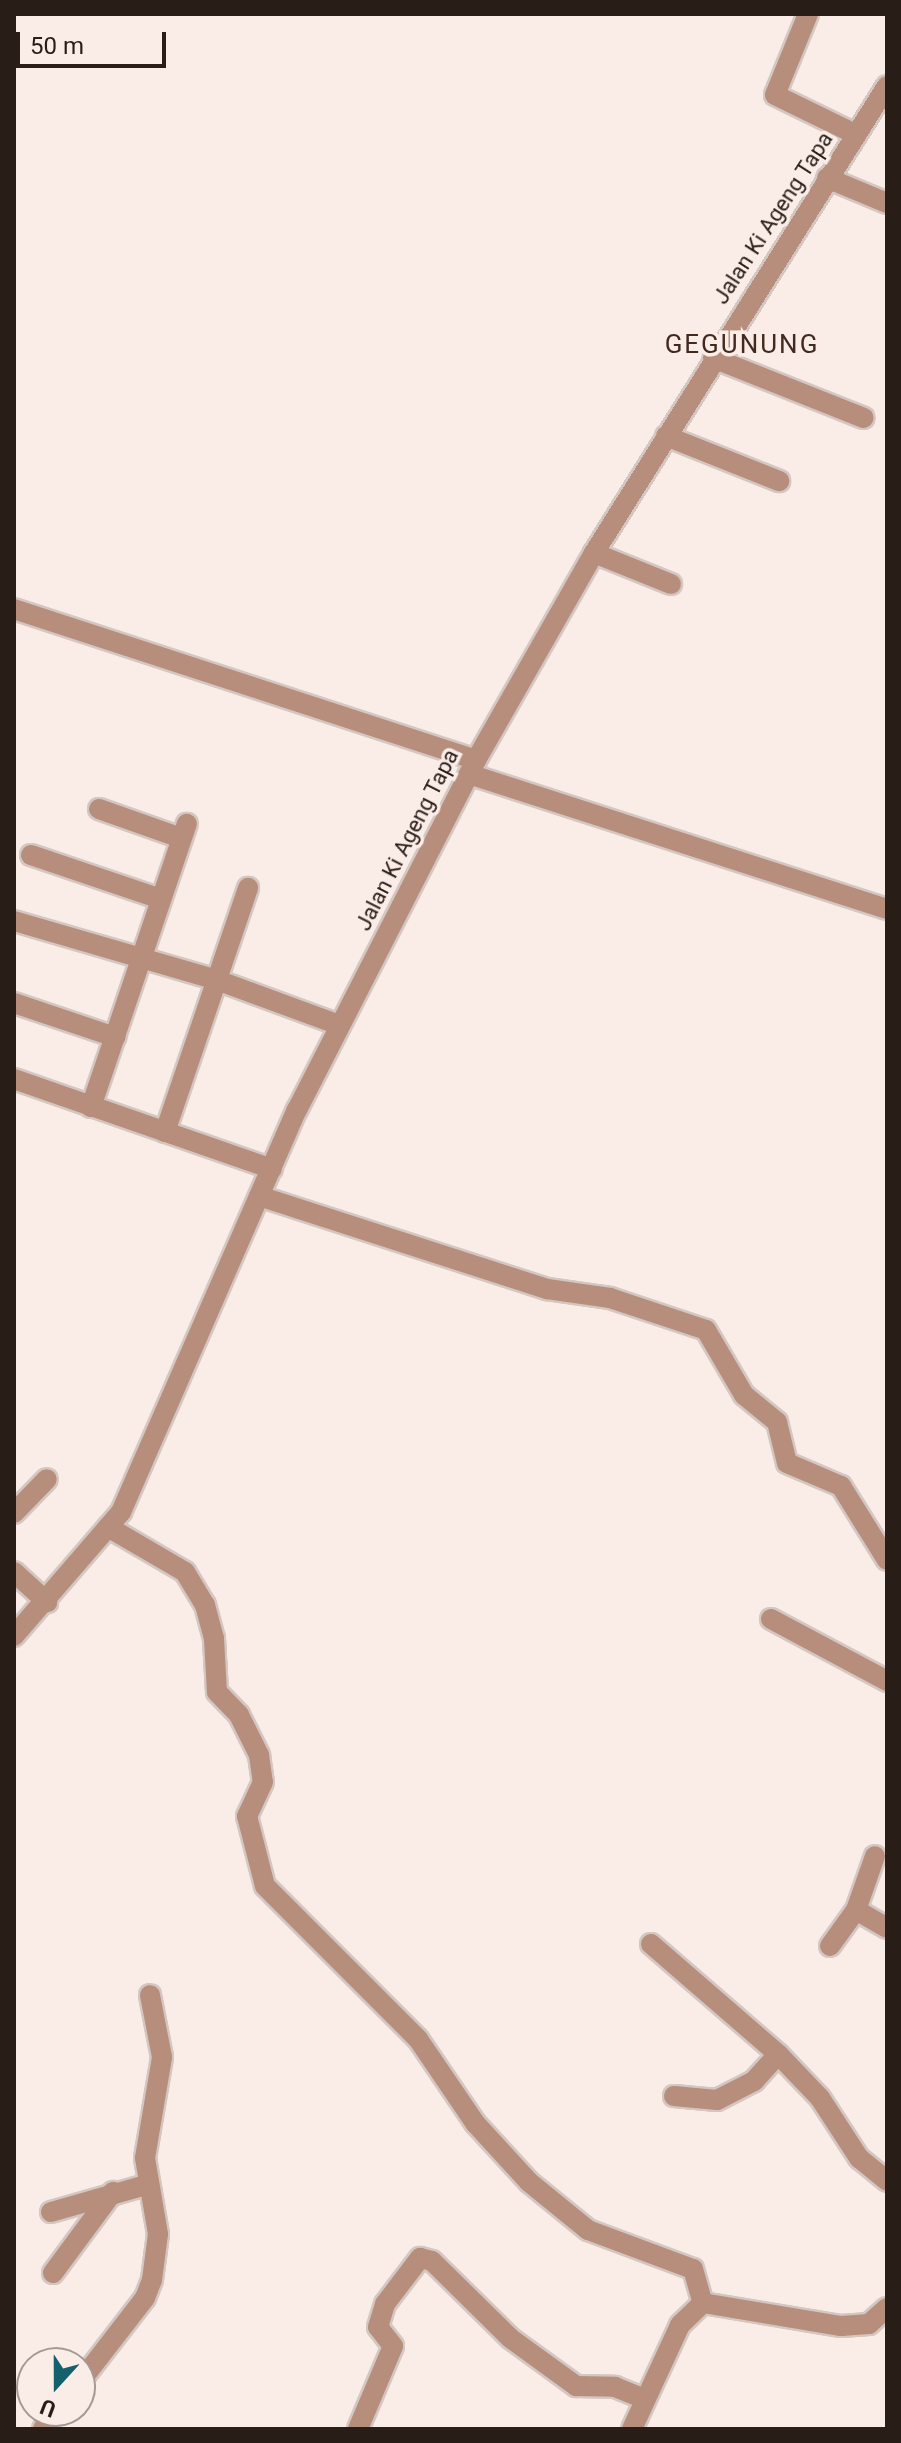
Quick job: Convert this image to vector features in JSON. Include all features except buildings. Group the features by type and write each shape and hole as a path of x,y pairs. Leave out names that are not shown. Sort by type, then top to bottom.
{"street":[{"path":"808,14 775,95 855,134"},
{"name":"Jalan Ki Ageng Tapa","path":"14,1636 47,1602 108,1527 149,1454 259,1196 339,1025 472,767 594,553 713,358 887,86"},
{"path":"827,178 887,203"},
{"path":"713,358 864,418"},
{"path":"666,436 779,481"},
{"path":"594,553 671,584"},
{"path":"14,609 887,909"},
{"path":"91,1107 184,831 99,809"},
{"path":"31,855 161,899"},
{"path":"165,1132 248,888"},
{"path":"14,921 139,963 217,980 339,1025"},
{"path":"14,1003 115,1037"},
{"path":"14,1079 272,1169"},
{"path":"259,1196 547,1289 610,1298 706,1330 744,1395 777,1422 787,1463 841,1486 887,1560"},
{"path":"14,1513 47,1479"},
{"path":"108,1527 185,1572 205,1605 214,1639 217,1692 239,1715 259,1755 263,1782 247,1816 265,1886 418,2039 475,2123 529,2182 588,2230 693,2269 703,2303"},
{"path":"14,1572 47,1602"},
{"path":"771,1619 887,1681"},
{"path":"830,1946 856,1910 875,1856"},
{"path":"856,1910 887,1928"},
{"path":"651,1944 778,2054 820,2098 859,2158 887,2181"},
{"path":"96,2361 150,2289 158,2234 149,2184 147,2138 162,2057 150,1995"},
{"path":"674,2096 717,2100 754,2081 778,2054"},
{"path":"51,2212 149,2184"},
{"path":"53,2273 113,2192"},
{"path":"358,2429 393,2346 378,2327 385,2304 420,2258 432,2261 510,2338 576,2386 615,2387 645,2399"},
{"path":"632,2429 689,2311 703,2303 841,2326 869,2324 887,2308"}],"district":[{"name":"GEGUNUNG","path":"742,345"}]}
